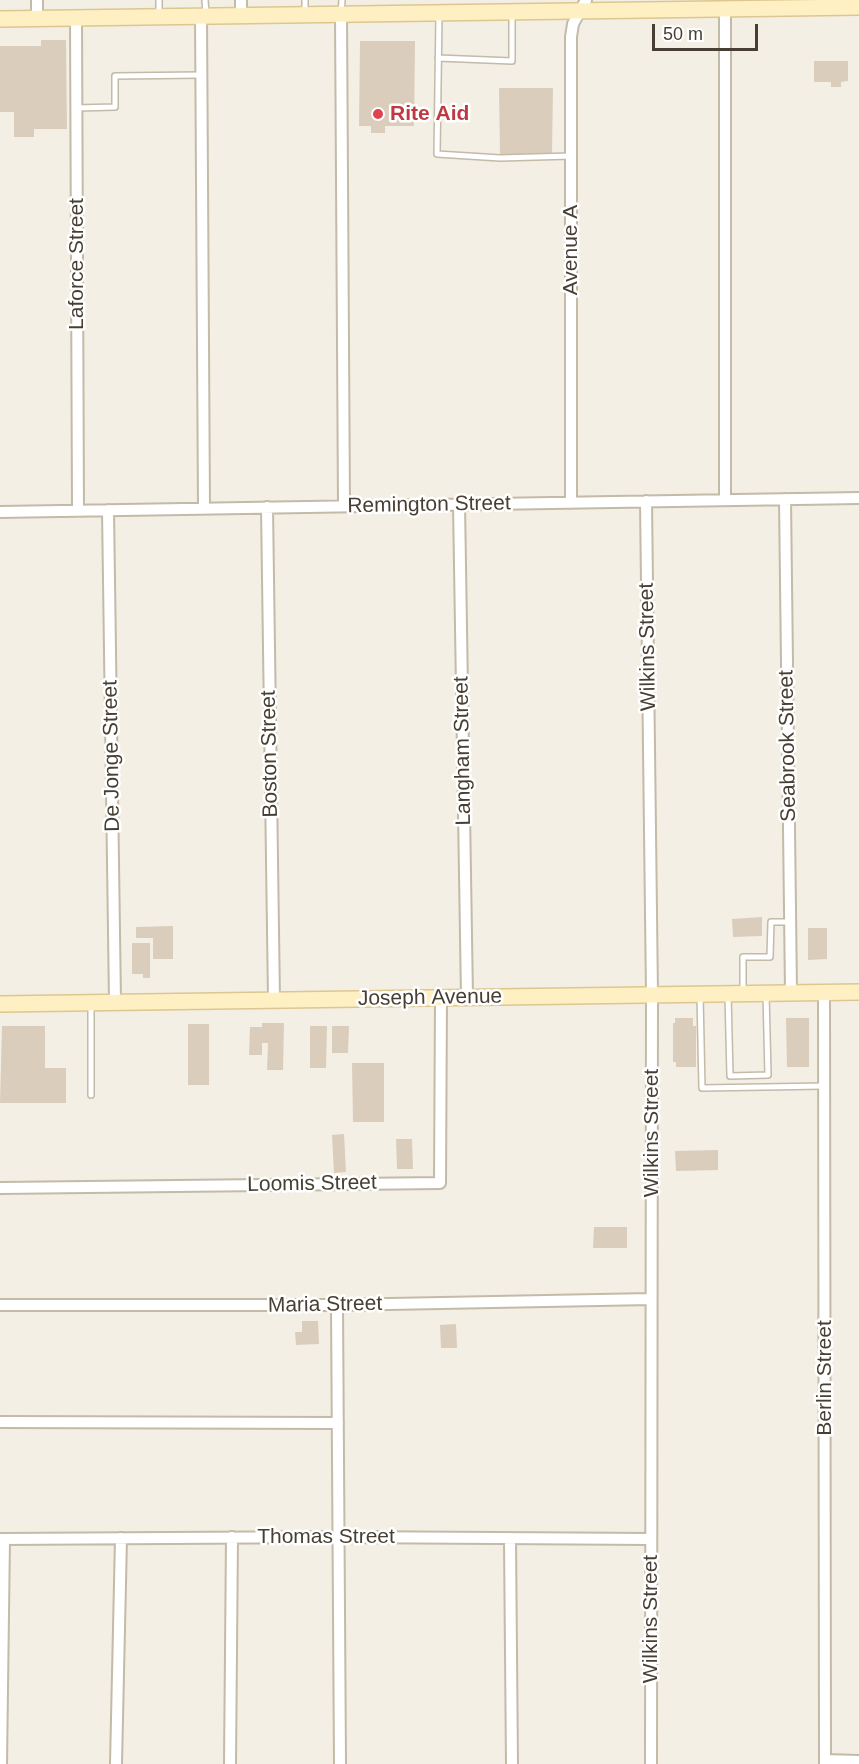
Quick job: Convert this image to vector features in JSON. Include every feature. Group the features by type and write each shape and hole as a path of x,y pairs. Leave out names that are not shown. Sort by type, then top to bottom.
{"street":[{"path":"37,0 37,18"},
{"path":"0,19 203,16 241,8 305,7 416,7 439,13 512,12 583,5 777,4 859,7"},
{"name":"Avenue A","path":"571,503 571,37 573,24 583,5"},
{"path":"725,500 733,5"},
{"path":"342,7 344,506"},
{"path":"203,16 201,75 204,508"},
{"name":"Laforce Street","path":"76,18 78,510"},
{"name":"Remington Street","path":"0,512 859,498"},
{"name":"Seabrook Street","path":"785,499 791,992"},
{"name":"Wilkins Street","path":"646,501 652,995 651,1764"},
{"name":"Langham Street","path":"459,504 466,997"},
{"name":"Boston Street","path":"267,507 274,1000"},
{"name":"De Jonge Street","path":"108,510 115,1002"},
{"name":"Joseph Avenue","path":"0,1004 859,992"},
{"name":"Berlin Street","path":"824,993 825,1762"},
{"name":"Loomis Street","path":"0,1188 440,1183 441,998"},
{"name":"Maria Street","path":"0,1305 337,1305 651,1299"},
{"path":"337,1305 339,1764"},
{"path":"0,1422 338,1423"},
{"path":"230,1764 232,1537"},
{"name":"Thomas Street","path":"2,1539 339,1537 651,1539"},
{"path":"116,1764 121,1538"},
{"path":"1,1764 2,1539"},
{"path":"510,1539 512,1764"},
{"path":"825,1762 859,1761"}],"lane":[{"path":"159,0 159,16"},
{"path":"203,16 205,0"},
{"path":"438,58 512,61 512,12"},
{"path":"439,13 436,154 500,158 571,156"},
{"path":"76,108 115,107 115,76 201,75"},
{"path":"766,993 768,1075 730,1076 735,993 743,957 770,957 771,922 790,922"},
{"path":"700,994 702,1088 824,1086"},
{"path":"91,1002 91,1095"}],"building":[{"path":"41,40 66,40 67,129 34,129 34,137 14,137 14,112 0,112 0,46 41,46"},
{"name":"Rite Aid","path":"360,41 415,41 414,126 385,126 385,133 371,133 371,126 359,126"},
{"path":"814,61 848,61 848,81 841,82 841,87 831,87 831,82 814,82"},
{"path":"499,88 553,88 552,154 500,154"},
{"path":"762,917 762,936 733,937 732,919"},
{"path":"173,926 173,959 153,959 153,938 136,938 136,927"},
{"path":"808,928 827,928 827,959 808,960"},
{"path":"132,943 150,943 150,978 143,978 143,974 132,974"},
{"path":"675,1018 693,1018 693,1026 696,1026 696,1067 676,1067 676,1062 673,1062"},
{"path":"786,1018 809,1018 809,1067 787,1067"},
{"path":"262,1023 284,1023 283,1070 267,1070 268,1043 262,1043 262,1055 249,1055 250,1027 262,1027"},
{"path":"188,1024 209,1024 209,1085 188,1085"},
{"path":"2,1026 45,1026 45,1068 66,1068 66,1103 0,1103"},
{"path":"310,1026 327,1026 326,1068 310,1068"},
{"path":"332,1026 349,1026 348,1053 332,1053"},
{"path":"352,1063 384,1063 384,1122 353,1122"},
{"path":"344,1134 346,1172 334,1173 332,1135"},
{"path":"396,1139 412,1139 413,1169 397,1169"},
{"path":"718,1150 718,1170 676,1171 675,1151"},
{"path":"594,1227 627,1227 627,1248 593,1248"},
{"path":"302,1321 318,1321 319,1344 296,1345 295,1332 302,1332"},
{"path":"456,1324 457,1348 441,1348 440,1325"}],"place":[{"name":"Rite Aid","path":"378,114"}]}
